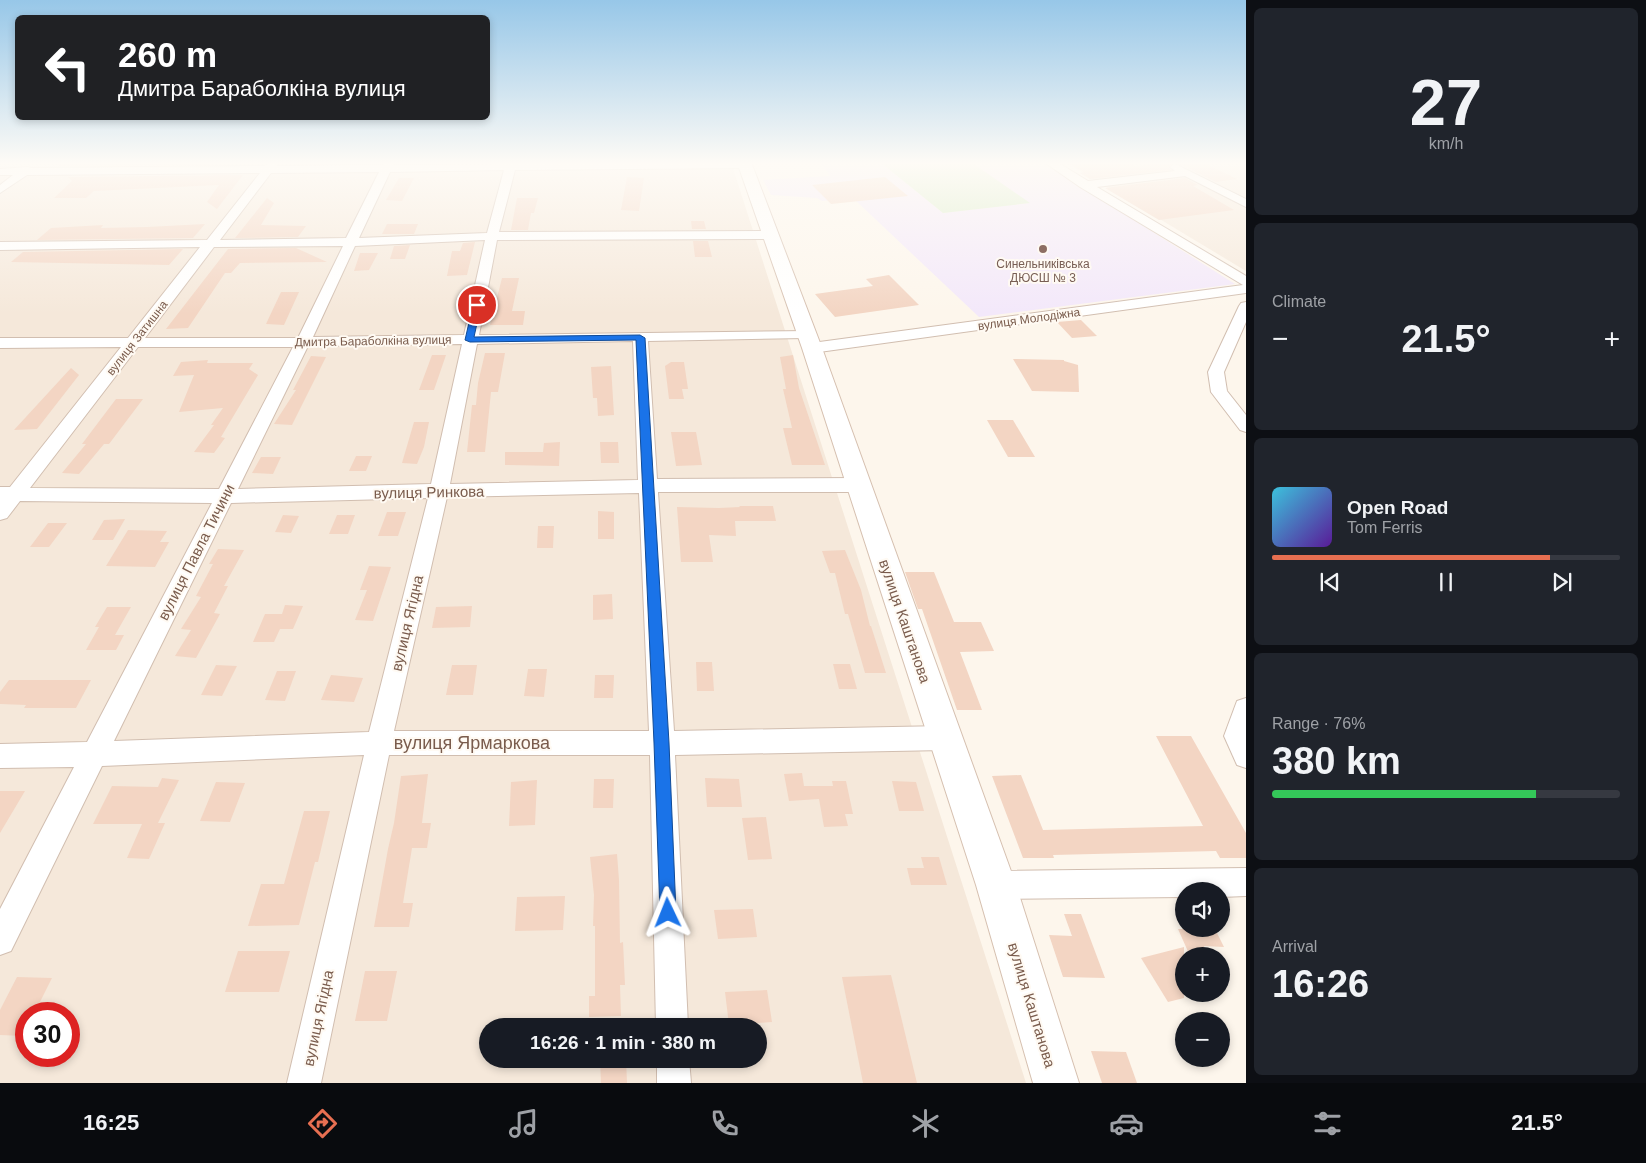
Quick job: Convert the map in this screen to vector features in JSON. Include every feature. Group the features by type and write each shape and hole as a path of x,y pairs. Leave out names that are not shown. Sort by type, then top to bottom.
{"street":[{"name":"вулиця Затишна","path":"0,514 8,494 135,341 235,213"},
{"name":"вулиця Павла Тичини","path":"0,940 303,342 366,213"},
{"name":"вулиця Ягідна","path":"304,1083 379,743 439,492 499,213"},
{"name":"вулиця Каштанова","path":"761,213 809,341 996,885 1056,1083"},
{"path":"1130,213 1246,282"},
{"path":"0,246 352,242 492,236 769,235"},
{"name":"вулиця Молодіжна","path":"809,341 1246,289"},
{"path":"1246,306 1216,372 1220,392 1246,426"},
{"path":"640,338 662,743 672,1018"},
{"name":"Дмитра Бараболкіна вулиця","path":"0,343 640,338 809,341"},
{"name":"вулиця Ринкова","path":"8,494 224,496 647,486 858,486"},
{"path":"1246,709 1236,736 1246,756"},
{"name":"вулиця Ярмаркова","path":"0,756 379,743 662,743 945,738"},
{"path":"996,885 1246,882"},
{"path":"673,1068 674,1083"}],"shaded area":[{"path":"0,213 747,213 1026,1083 0,1083"},
{"name":"Синельниківська ДЮСШ № 3","path":"868,213 1122,213 1235,284 979,317"},
{"path":"1149,213 1246,213 1246,271"}],"building":[{"path":"255,213 268,213 261,225 306,226 298,237 235,238"},
{"path":"514,213 534,213 531,213 528,230 511,230"},
{"path":"1146,213 1215,213 1159,220"},
{"path":"691,221 704,221 706,229 692,229"},
{"path":"205,224 193,238 37,240 51,228 103,225 101,228"},
{"path":"387,224 418,224 414,234 382,234"},
{"path":"693,241 708,241 712,257 695,257"},
{"path":"475,242 467,275 447,276 452,251 460,251 463,243"},
{"path":"410,245 405,259 390,259 394,246"},
{"path":"296,248 327,262 240,263 231,273 225,273 188,328 166,329 228,249"},
{"path":"183,249 169,265 11,262 23,252"},
{"path":"360,253 378,253 369,270 354,271"},
{"path":"889,275 919,305 835,317 815,294 873,286 866,279"},
{"path":"502,278 519,278 512,311 525,311 523,325 490,325"},
{"path":"281,292 299,292 284,325 266,324"},
{"path":"1081,320 1097,336 1072,338 1057,322"},
{"path":"485,353 505,353 498,392 491,392 485,452 467,452 472,405 476,405 478,383"},
{"path":"432,355 446,355 434,390 419,390"},
{"path":"793,355 799,388 825,465 792,465 783,428 792,428 783,389 786,389 780,357"},
{"path":"311,356 326,357 292,425 274,424 296,390 293,390"},
{"path":"1013,359 1064,360 1078,365 1079,392 1032,391"},
{"path":"208,360 207,363 253,363 249,369 258,375 221,437 225,438 214,453 194,452 214,425 211,425 223,408 179,412 194,375 173,376 181,362"},
{"path":"671,362 684,362 688,389 682,389 684,399 669,399 665,366"},
{"path":"611,366 614,415 598,416 597,398 593,398 591,367"},
{"path":"71,368 79,375 37,429 14,430"},
{"path":"116,399 143,399 109,444 104,444 79,474 62,473 86,444 82,444"},
{"path":"987,420 1013,420 1035,457 1008,457"},
{"path":"414,422 429,422 424,447 417,464 402,463"},
{"path":"671,432 696,432 702,465 676,466"},
{"path":"560,442 559,466 505,465 505,452 543,452 544,443"},
{"path":"600,442 618,442 619,463 601,463"},
{"path":"356,456 372,456 366,471 349,471"},
{"path":"261,457 281,457 273,474 252,473"},
{"path":"773,506 776,521 735,521 736,536 709,535 713,562 681,562 677,507 719,508"},
{"path":"598,511 614,512 614,539 598,539"},
{"path":"387,512 406,512 398,536 378,536"},
{"path":"283,515 299,516 291,533 275,532"},
{"path":"337,515 355,515 348,534 329,534"},
{"path":"125,519 113,540 92,540 104,520"},
{"path":"48,523 67,523 49,547 30,547"},
{"path":"538,526 554,526 553,548 537,548"},
{"path":"128,530 167,531 160,542 169,542 155,567 106,566"},
{"path":"218,549 244,550 224,586 228,586 214,613 220,614 196,658 175,656 191,630 181,629 201,597 196,596 213,564 209,564"},
{"path":"845,550 861,590 870,626 886,673 865,673 848,614 845,614 835,573 830,573 822,551"},
{"path":"369,566 391,567 373,621 355,620 367,590 360,590"},
{"path":"905,572 934,572 954,622 981,622 994,651 960,652 982,710 957,710 922,609 918,609"},
{"path":"612,594 613,619 593,620 593,595"},
{"path":"285,605 303,606 293,629 280,629 274,642 253,642 265,614 282,614"},
{"path":"472,606 470,627 432,628 436,607"},
{"path":"107,607 131,607 115,635 124,635 116,650 86,650 99,627 95,627"},
{"path":"696,662 712,662 714,691 697,691"},
{"path":"833,664 850,664 857,689 839,689"},
{"path":"216,665 237,666 222,696 201,695"},
{"path":"452,665 477,665 473,695 446,695"},
{"path":"528,669 547,669 544,697 524,696"},
{"path":"277,671 296,671 285,701 265,700"},
{"path":"331,675 363,678 354,702 321,700"},
{"path":"595,675 614,675 613,698 594,698"},
{"path":"9,680 91,680 76,708 24,708 26,705 0,704 0,692"},
{"path":"1156,736 1191,736 1246,833 1246,858 1220,858 1216,851 1053,855 1054,858 1023,858 992,776 1021,775 1043,830 1203,826"},
{"path":"802,773 804,786 833,786 832,781 846,781 853,814 845,814 848,826 824,827 819,799 789,801 784,774"},
{"path":"428,774 422,823 431,823 427,848 412,848 403,903 413,903 409,927 374,927 401,776"},
{"path":"162,778 179,780 158,823 165,823 149,859 127,858 142,824 93,824 112,786 158,787"},
{"path":"705,778 739,779 742,807 707,807"},
{"path":"594,779 614,779 613,808 593,808"},
{"path":"537,780 535,825 509,826 511,782"},
{"path":"892,781 916,782 924,811 899,811"},
{"path":"216,782 245,783 230,822 200,821"},
{"path":"0,791 25,791 0,833"},
{"path":"304,811 330,811 318,862 315,862 299,925 248,926 261,884 284,884"},
{"path":"766,817 772,859 748,860 742,818"},
{"path":"617,854 620,943 623,942 625,985 620,985 621,1016 589,1017 589,996 595,996 594,895 590,857"},
{"path":"921,857 939,857 947,885 911,885 907,868 924,868"},
{"path":"565,896 563,930 515,931 517,897"},
{"path":"753,909 757,937 718,939 714,910"},
{"path":"1064,914 1081,914 1105,978 1063,977 1049,935 1072,936"},
{"path":"1182,937 1219,937 1224,947 1204,946 1186,947"},
{"path":"1175,949 1175,1000 1168,1002 1141,958"},
{"path":"238,951 290,951 279,992 225,992"},
{"path":"365,971 397,971 387,1021 355,1021"},
{"path":"891,975 917,1083 863,1083 842,977"},
{"path":"17,977 52,978 40,1002 15,1002 15,1036 0,1035 0,1010"},
{"path":"767,990 772,1022 767,1022 767,1018 728,1018 725,992"},
{"path":"1091,1051 1126,1052 1137,1083 1102,1083"},
{"path":"600,1068 626,1068 627,1083 601,1083"}],"place":[{"name":"Синельниківська ДЮСШ № 3","path":"1043,249"}],"route":[{"path":"477,305 470,340 640,338 662,743 668,913"}]}
